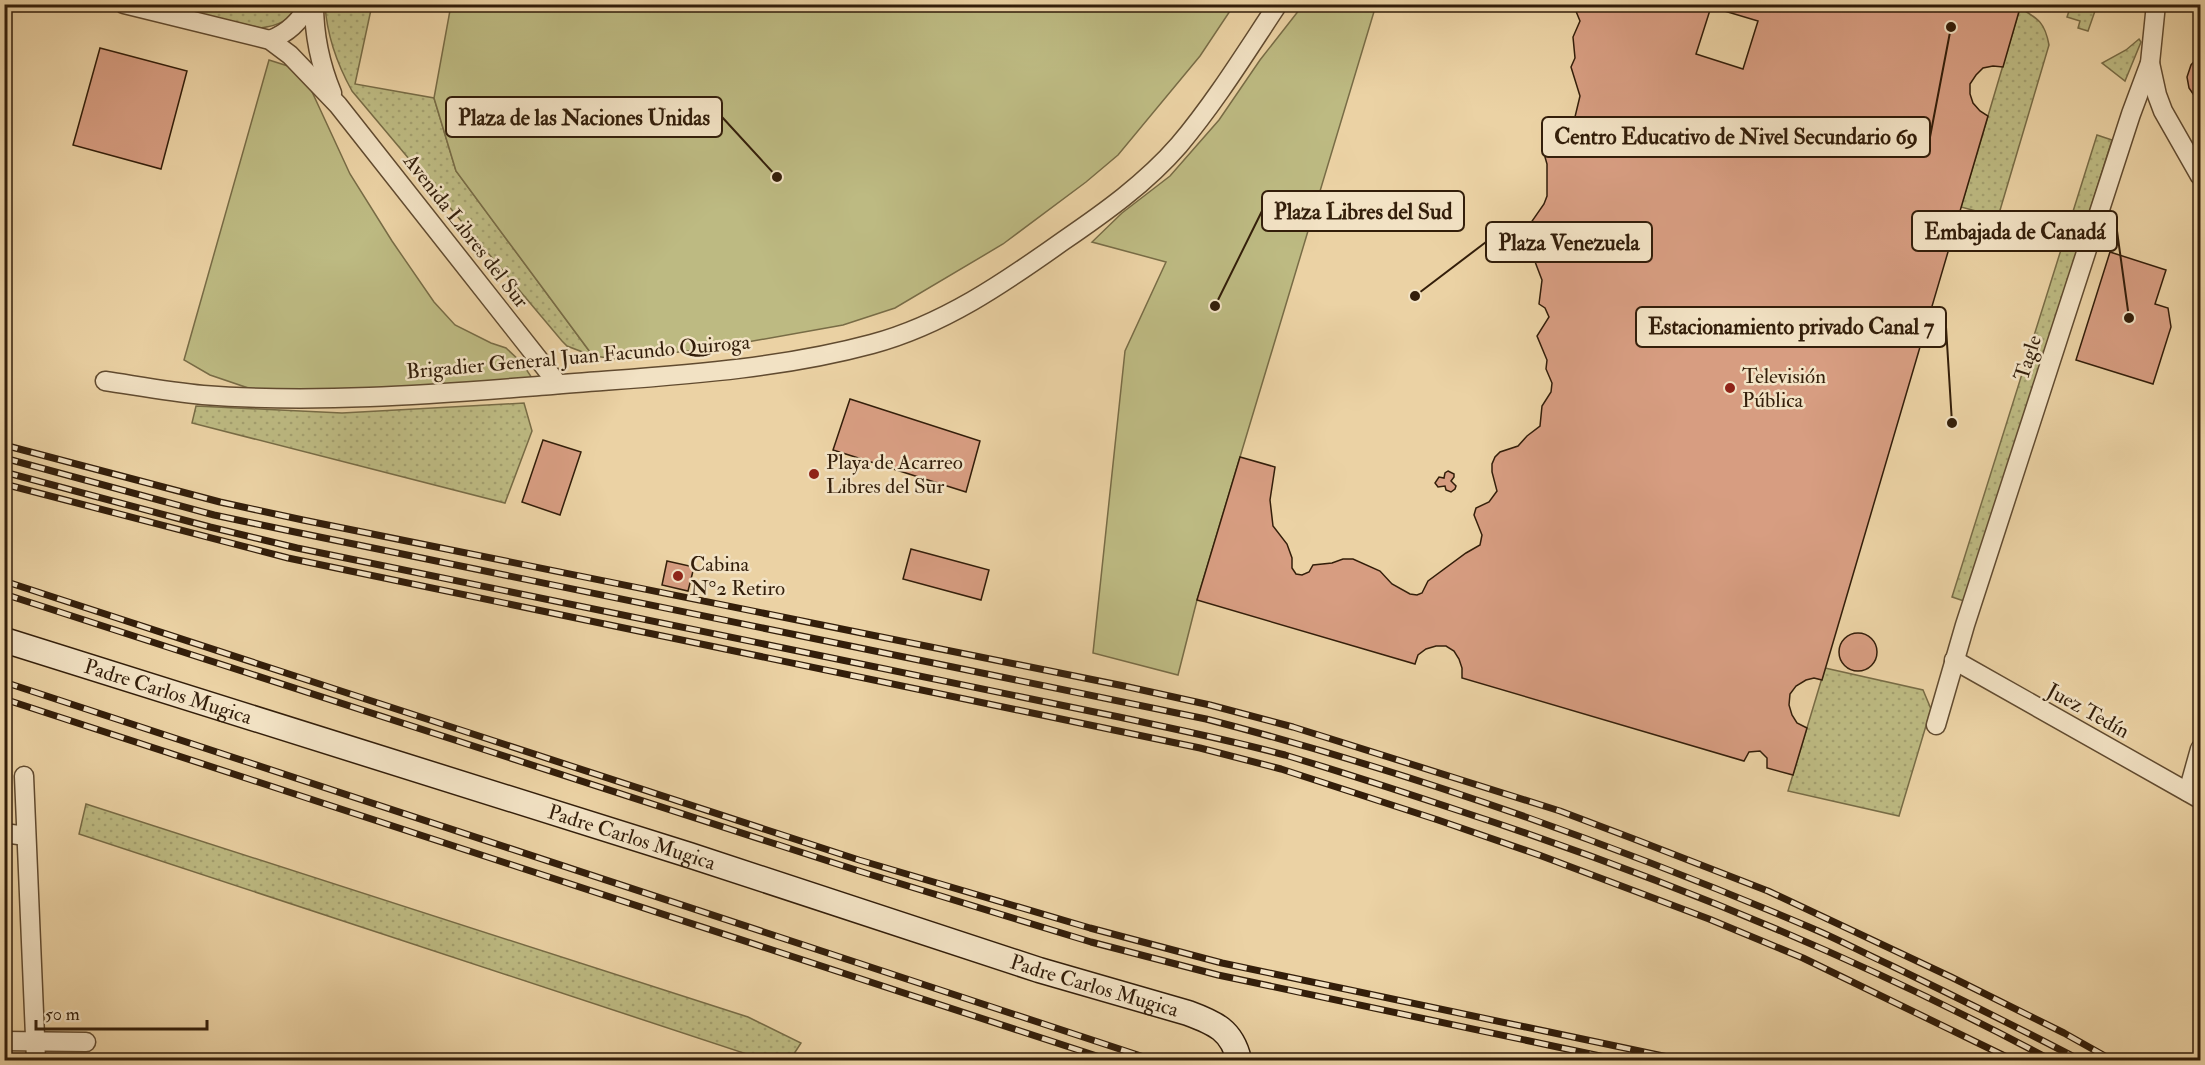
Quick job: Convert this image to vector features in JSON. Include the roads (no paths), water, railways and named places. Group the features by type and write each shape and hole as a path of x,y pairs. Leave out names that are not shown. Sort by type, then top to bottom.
{"street":[{"path":"124,4 270,40 293,27 311,4"},
{"name":"Avenida Libres del Sur","path":"311,4 322,66 338,105"},
{"name":"Brigadier General Juan Facundo Quiroga","path":"105,381 201,395 262,398 428,394 730,370 825,355 874,344 950,313 1010,278 1091,222 1156,169 1177,147 1216,97 1278,4"},
{"name":"Tagle","path":"1936,724 1954,660 2131,114 2150,63 2156,4"},
{"name":"Avenida Libres del Sur","path":"270,40 299,63 338,105 558,384"},
{"path":"2150,63 2163,111 2200,176"},
{"name":"Padre Carlos Mugica","path":"4,640 700,859 1039,970 1188,1013 1222,1028 1230,1036 1239,1060"},
{"name":"Juez Tedín","path":"1954,660 2194,796"},
{"path":"2194,796 2200,749"},
{"path":"24,776 36,1060"},
{"path":"4,833 26,836"},
{"path":"4,1041 86,1042"}],"railway":[{"path":"4,445 220,502 1124,686 1210,705 1293,727 1560,811 1768,891 1951,977 2064,1033 2112,1060"},
{"path":"4,458 214,515 1206,719 1359,762 1511,812 1735,896 1819,931 2080,1060"},
{"path":"4,472 297,548 1119,717 1285,755 1541,838 1690,894 1837,955 1909,988 2051,1060"},
{"path":"4,484 288,558 1200,748 1281,769 1539,855 1709,919 1803,958 2013,1060"},
{"path":"4,581 859,860 1090,928 1222,963 1682,1060"},
{"path":"4,594 859,871 1091,942 1218,975 1619,1060"},
{"path":"4,682 1153,1060"},
{"path":"4,699 1109,1060"}],"place":[{"name":"Centro Educativo de Nivel Secundario 69","path":"1951,27"},
{"name":"Plaza de las Naciones Unidas","path":"777,177"},
{"name":"Plaza Venezuela","path":"1415,296"},
{"name":"Plaza Libres del Sud","path":"1215,306"},
{"name":"Embajada de Canadá","path":"2129,318"},
{"name":"Televisión Pública","path":"1730,388"},
{"name":"Estacionamiento privado Canal 7","path":"1952,423"},
{"name":"Playa de Acarreo Libres del Sur","path":"814,474"},
{"name":"Cabina N°2 Retiro","path":"678,576"}]}
